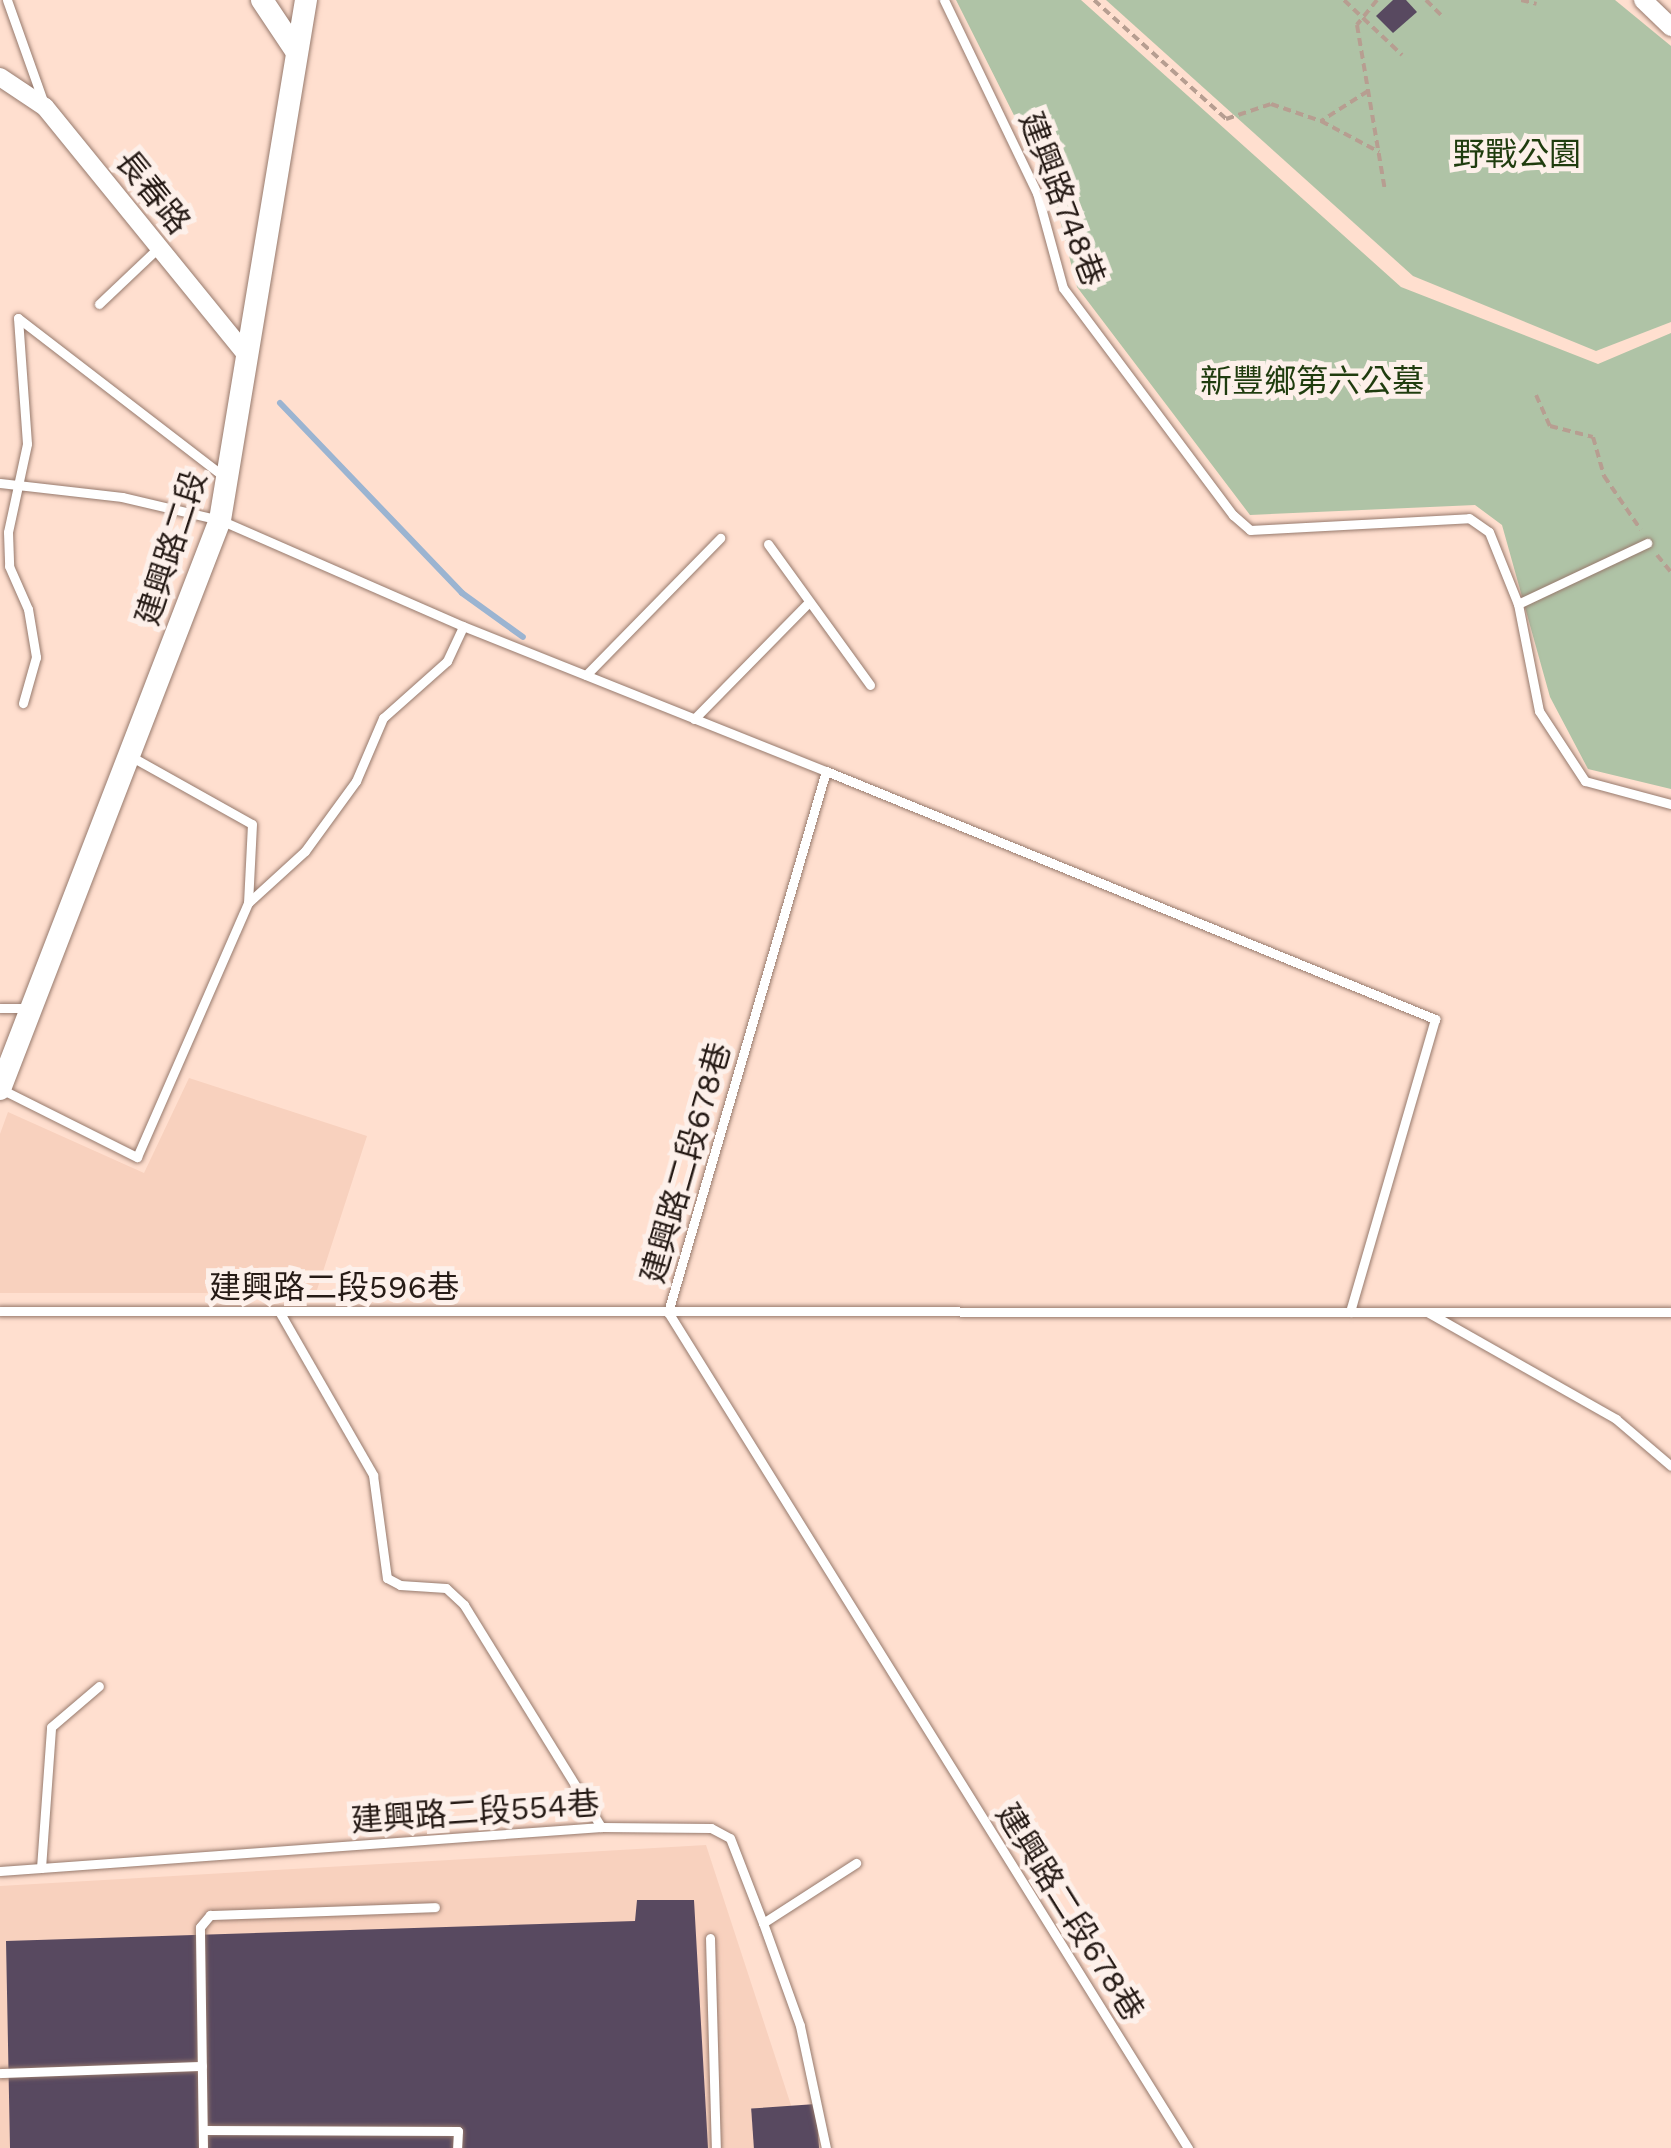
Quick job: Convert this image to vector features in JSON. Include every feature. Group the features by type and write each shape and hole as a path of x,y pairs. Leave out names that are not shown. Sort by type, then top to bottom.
{"street":[{"path":"262,0 296,51"},
{"name":"建興路二段","path":"0,1089 220,520 306,0"},
{"path":"1643,0 1671,27"},
{"name":"長春路","path":"0,77 46,108 248,357"}],"lane":[{"path":"6,0 46,108"},
{"name":"建興路748巷","path":"944,0 1037,193 1063,288 1233,514 1250,530 1469,518 1489,532 1518,604 1540,710 1586,781 1671,804"},
{"path":"100,304 159,246"},
{"path":"23,703 36,656 28,609 10,566 8,532 20,484 26,371 18,318 229,481"},
{"path":"0,483 220,520 463,626 1435,1020 1350,1312"},
{"path":"586,675 720,538"},
{"path":"1518,604 1646,543"},
{"path":"768,544 870,686"},
{"path":"694,719 808,603"},
{"path":"248,903 305,850 356,781 383,718 447,661 463,626"},
{"path":"0,1089 137,1156 248,903 252,824 130,756"},
{"name":"建興路二段678巷","path":"826,771 668,1312 1188,2148"},
{"path":"0,1008 29,1008"},
{"name":"建興路二段596巷","path":"0,1311 1671,1312"},
{"path":"1426,1311 1616,1419 1671,1466"},
{"path":"280,1312 373,1475 387,1578 400,1586 446,1588 464,1604 602,1828"},
{"path":"41,1868 51,1726 99,1686"},
{"name":"建興路二段554巷","path":"0,1871 602,1828 711,1828 730,1838 763,1923 805,2047 826,2148"},
{"path":"763,1923 856,1863"},
{"path":"203,2148 200,1927 210,1916 436,1907"},
{"path":"710,1938 716,2148"},
{"path":"0,2073 202,2066"},
{"path":"203,2130 458,2131 457,2148"}],"path":[{"path":"1094,0 1226,119 1271,104 1320,120 1378,152"},
{"path":"1344,0 1360,20 1402,55"},
{"path":"1378,0 1360,20 1385,190"},
{"path":"1426,0 1442,15"},
{"path":"1521,0 1537,4"},
{"path":"1320,120 1368,91"},
{"path":"1536,395 1550,426 1592,436 1604,476 1646,543 1671,572"}],"shaded area":[{"path":"189,1078 367,1136 316,1293 0,1293 0,1134 8,1112 144,1173"},
{"path":"706,1845 805,2148 0,2148 0,1886"}],"green space":[{"name":"新豐鄉第六公墓","path":"956,0 1081,0 1401,287 1598,364 1671,333 1671,789 1588,769 1550,697 1502,525 1475,505 1250,515 1077,287 1053,193"},
{"name":"野戰公園","path":"1106,0 1615,0 1671,46 1671,322 1596,351 1413,276"}],"building":[{"path":"1393,0 1406,0 1417,12 1393,33 1376,16"},
{"path":"637,1900 694,1900 708,2148 10,2148 6,1941 635,1921"},
{"path":"816,2104 819,2148 754,2148 751,2109"}],"waterway":[{"path":"280,403 462,593 523,637"}]}
